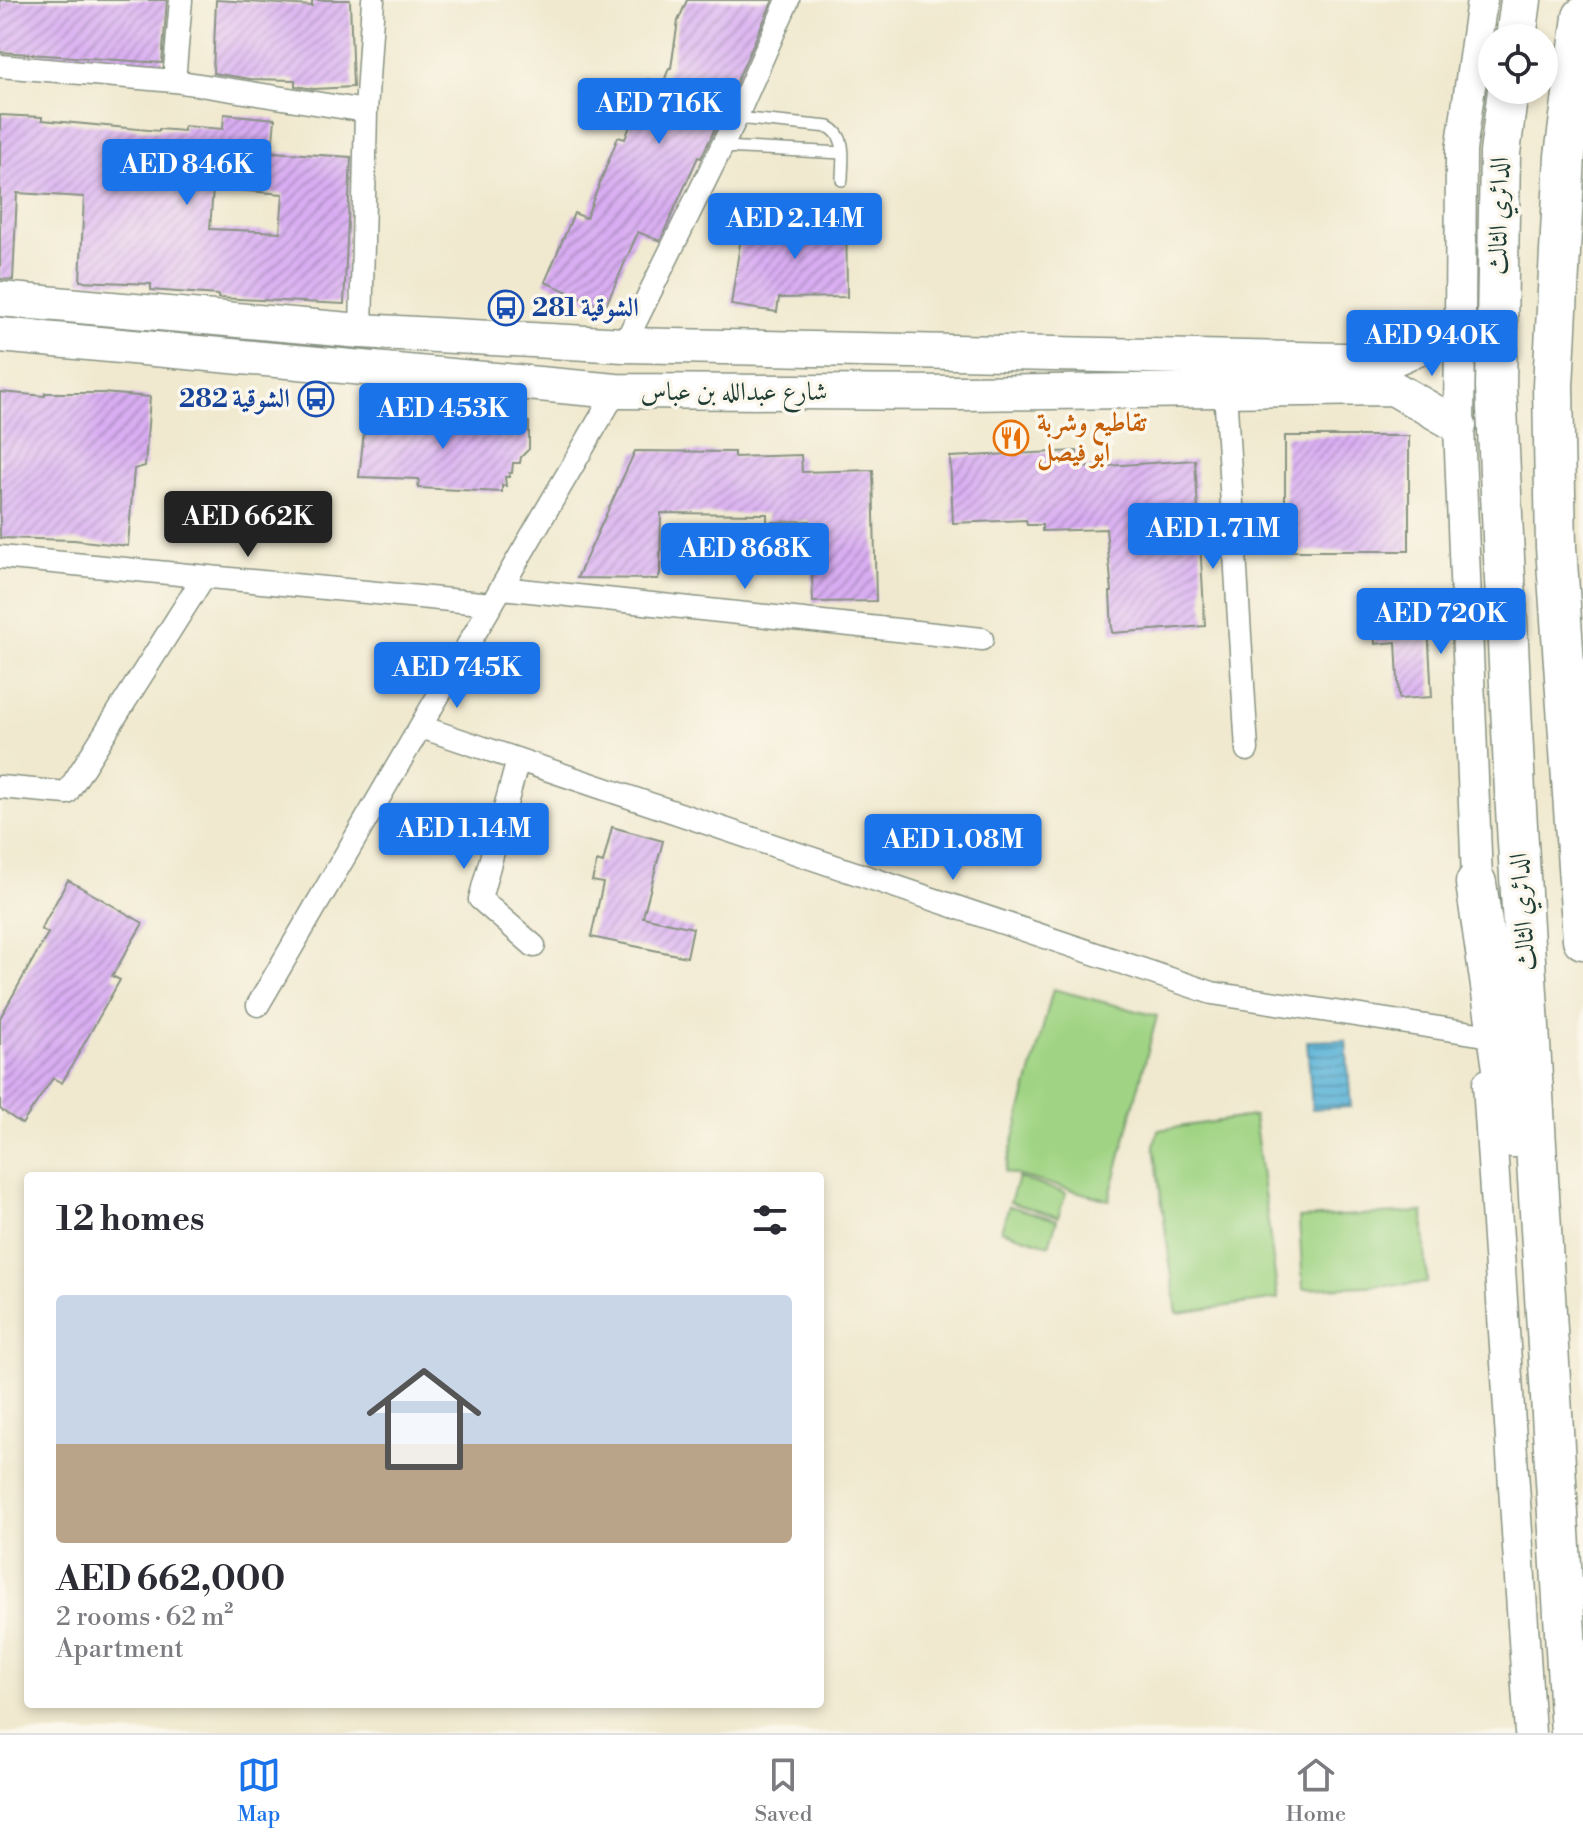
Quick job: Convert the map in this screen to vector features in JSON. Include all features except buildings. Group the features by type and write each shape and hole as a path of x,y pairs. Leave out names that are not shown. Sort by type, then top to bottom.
{"highway":[{"path":"1518,24 1521,0"},
{"path":"1583,17 1565,156 1553,386 1556,547 1583,939"},
{"name":"الدائري الثالث","path":"1506,104 1500,153 1496,387 1515,792 1571,1733"},
{"path":"1476,883 1554,1427"}],"main road":[{"path":"1482,0 1461,151 1459,426 1476,883 1530,1733"},
{"name":"شارع عبدالله بن عباس","path":"0,299 361,331 624,345 1388,361 1460,330"},
{"name":"شارع عبدالله بن عباس","path":"0,335 616,391 959,393 1393,388 1459,426"}],"street":[{"path":"174,81 181,0"},
{"path":"361,331 366,111 373,0"},
{"path":"624,345 736,118 788,0"},
{"path":"0,66 174,81 366,111"},
{"path":"1225,390 1247,750"},
{"path":"258,1005 616,391"},
{"path":"0,557 203,578 497,596 982,639"},
{"path":"0,787 67,793 203,578"},
{"path":"421,727 1212,993 1485,1035"},
{"path":"518,760 480,899 534,946"}],"lane":[{"path":"736,118 829,127 837,131 843,140 842,180"},
{"path":"722,147 843,153"}],"green space":[{"path":"1053,989 1157,1016 1109,1200 1005,1172"},
{"path":"1254,1116 1278,1299 1177,1313 1154,1146 1158,1130"},
{"path":"1018,1178 1066,1193 1058,1217 1010,1202"},
{"path":"1009,1206 1057,1220 1049,1245 1001,1230"},
{"path":"1423,1212 1427,1283 1303,1289 1299,1218"}],"water":[{"path":"1346,1040 1351,1107 1312,1109 1307,1041"}],"place":[{"name":"الشوقية 281","path":"506,308"},
{"name":"الشوقية 282","path":"316,399"},
{"name":"تقاطيع وشربة ابو فيصل","path":"1011,438"}]}
